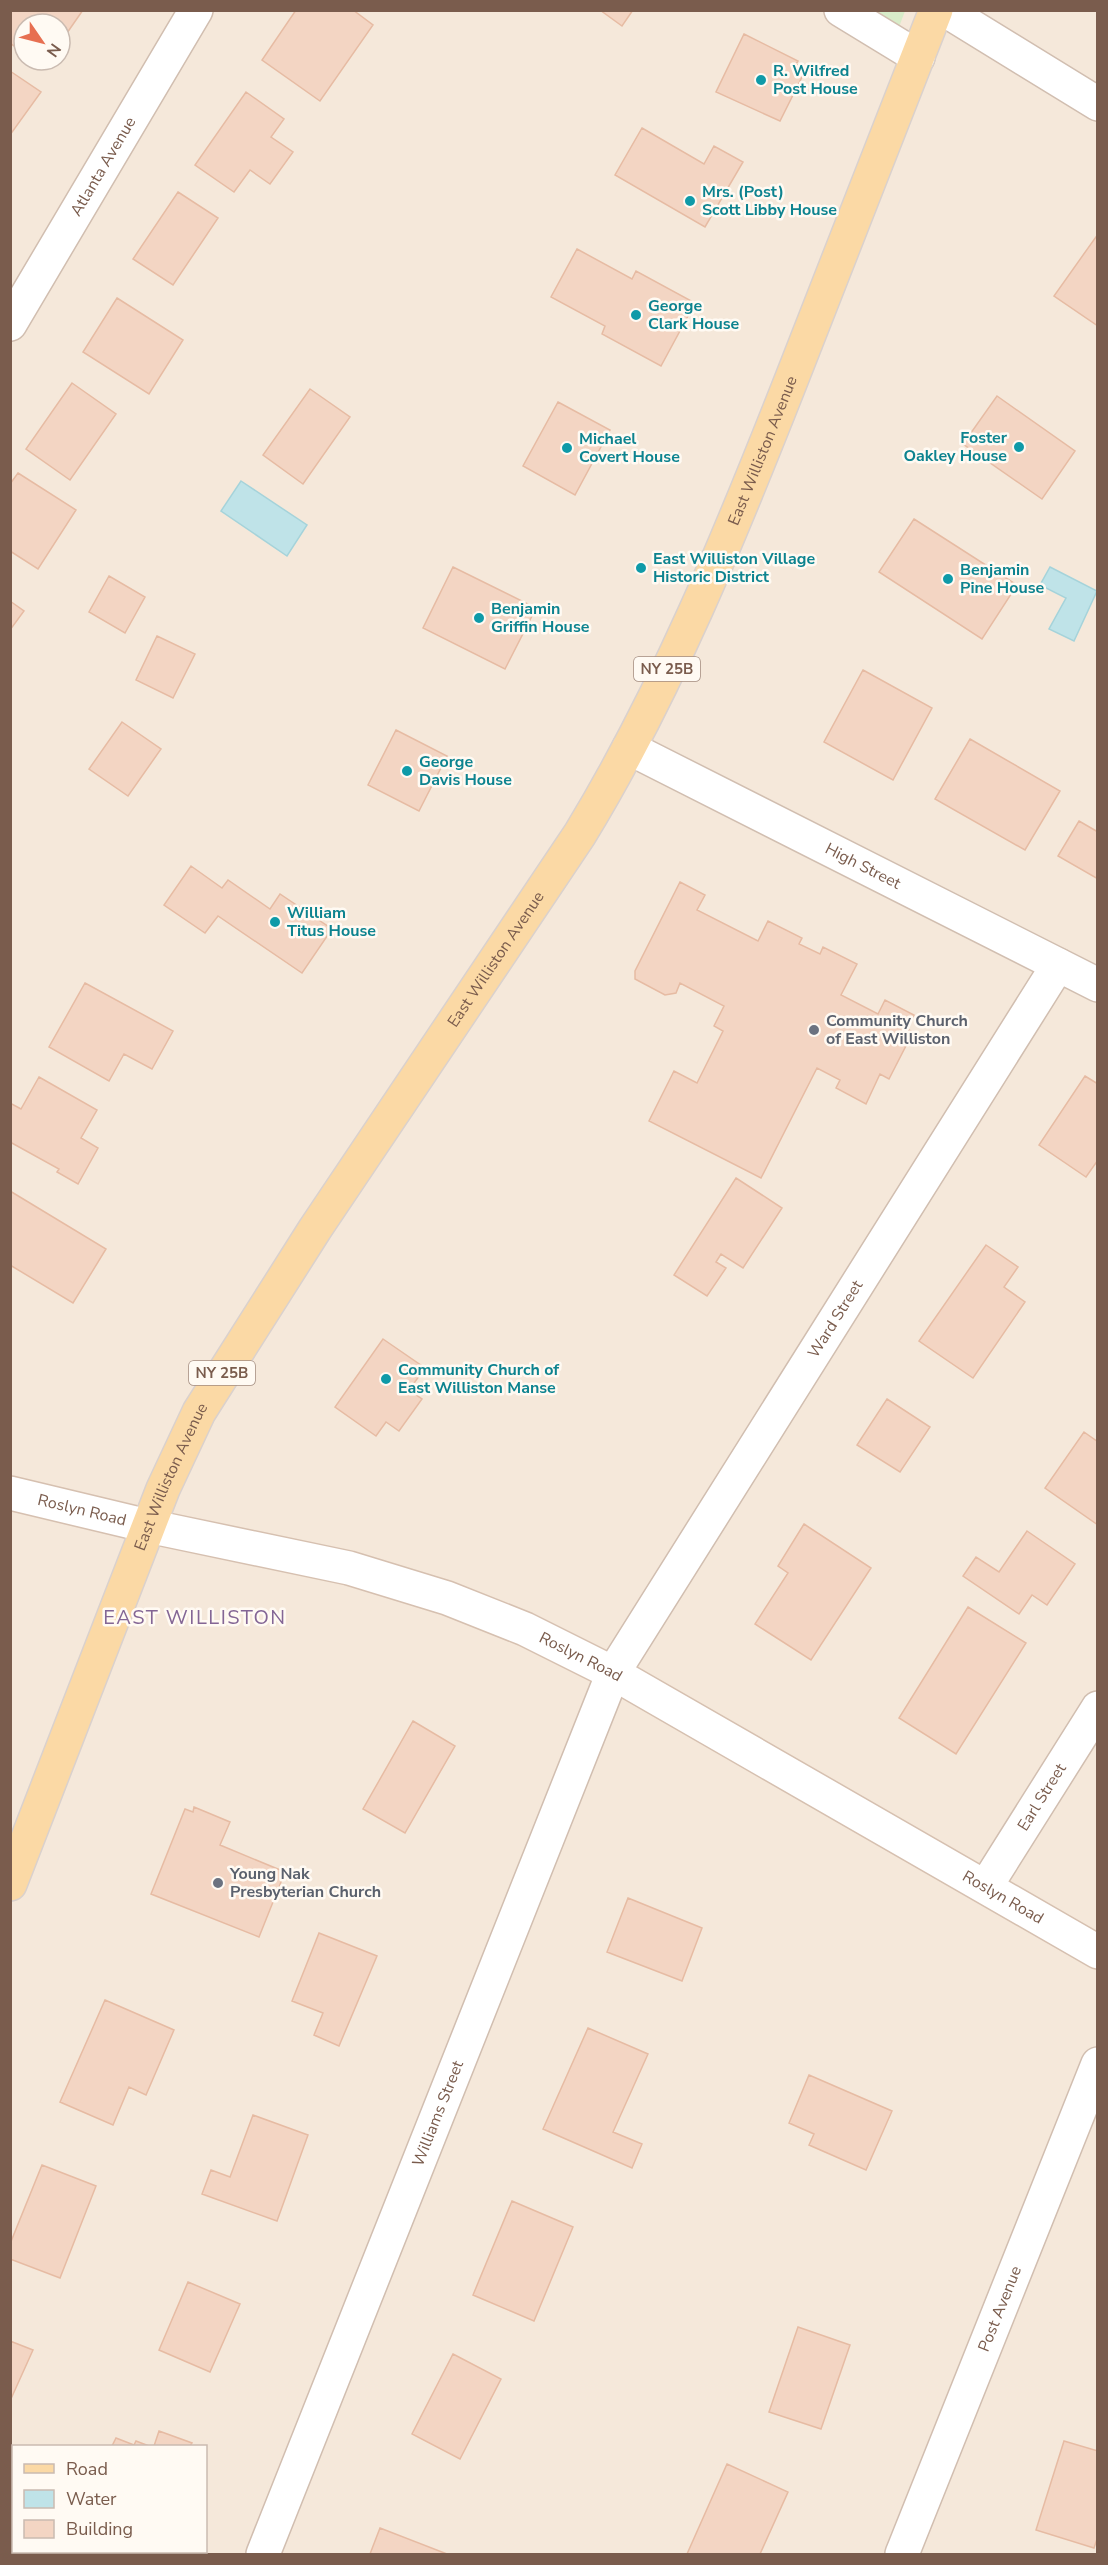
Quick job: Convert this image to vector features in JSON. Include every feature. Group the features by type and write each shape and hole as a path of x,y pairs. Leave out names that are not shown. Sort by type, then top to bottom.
{"main road":[{"name":"East Williston Avenue","path":"10,1884 181,1446 220,1376 580,834 628,748 684,634 751,482 936,10"}],"street":[{"name":"Atlanta Avenue","path":"10,324 196,10"},
{"path":"841,10 918,57"},
{"path":"945,10 1098,104"},
{"name":"High Street","path":"628,748 1098,985"},
{"name":"Ward Street","path":"613,1672 1058,965"},
{"name":"Roslyn Road","path":"10,1493 148,1526 278,1551 382,1577 506,1621 613,1672 1098,1952"},
{"name":"Williams Street","path":"263,2554 613,1672"},
{"name":"Earl Street","path":"986,1886 1098,1708"},
{"name":"Post Avenue","path":"902,2554 1098,2064"}],"shaded area":[{"path":"11,11 1097,11 1097,2554 11,2554"}],"green space":[{"path":"855,11 905,11 896,35"}],"water":[{"path":"241,481 307,525 287,556 221,511"},
{"path":"1050,567 1097,591 1074,641 1049,629 1066,598 1040,585"}],"building":[{"path":"10,10 83,10 72,26 72,12 12,12 12,44 10,43"},
{"path":"296,10 353,10 373,25 320,101 262,60"},
{"path":"600,10 633,10 622,26"},
{"name":"R. Wilfred Post House","path":"744,34 798,61 796,64 806,69 780,121 716,92"},
{"path":"10,71 41,92 10,135"},
{"path":"246,92 284,119 271,137 293,152 270,184 250,170 234,192 195,165"},
{"name":"Mrs. (Post) Scott Libby House","path":"642,128 704,164 714,146 743,162 705,227 615,175"},
{"path":"178,192 218,218 173,285 133,259"},
{"path":"1098,234 1098,326 1054,296"},
{"name":"George Clark House","path":"577,249 632,279 636,271 695,303 661,366 602,334 605,326 551,297"},
{"path":"117,298 183,340 149,394 83,352"},
{"path":"72,383 116,414 70,480 26,449"},
{"path":"310,389 350,417 303,484 263,455"},
{"name":"Foster Oakley House","path":"997,396 1075,451 1042,499 963,444"},
{"name":"Michael Covert House","path":"558,402 610,430 575,495 523,466"},
{"path":"18,473 76,510 38,569 10,551 10,484"},
{"name":"Benjamin Pine House","path":"914,519 1017,585 982,639 879,572"},
{"name":"Benjamin Griffin House","path":"453,567 536,608 505,669 423,628"},
{"path":"109,576 145,597 125,633 89,612"},
{"path":"10,601 24,611 10,630"},
{"path":"157,636 195,654 173,698 136,680"},
{"path":"863,670 932,708 893,780 824,742"},
{"path":"122,722 161,749 128,796 89,769"},
{"name":"George Davis House","path":"396,730 447,756 419,811 368,785"},
{"path":"970,739 1060,791 1025,850 935,799"},
{"path":"1079,821 1098,832 1098,879 1058,856"},
{"name":"William Titus House","path":"191,866 222,888 228,880 270,909 280,894 332,929 302,973 218,916 205,933 164,905"},
{"name":"Community Church of East Williston","path":"680,882 705,895 697,910 758,941 768,921 802,938 799,944 820,954 823,947 857,964 841,995 878,1014 885,1000 914,1015 907,1029 913,1032 889,1079 880,1074 866,1104 836,1088 840,1080 817,1068 761,1178 649,1121 674,1071 697,1083 723,1031 714,1026 724,1006 680,983 676,993 665,995 635,979 635,971"},
{"path":"85,983 173,1031 152,1069 124,1054 109,1081 49,1047"},
{"path":"1085,1076 1098,1084 1098,1160 1086,1177 1039,1145"},
{"path":"39,1077 97,1110 81,1138 98,1148 78,1184 57,1172 59,1169 10,1142 10,1103 21,1109"},
{"path":"736,1178 782,1208 743,1268 721,1254 716,1262 726,1268 707,1296 674,1275"},
{"path":"10,1191 106,1249 73,1303 10,1265"},
{"path":"986,1245 1018,1267 1004,1287 1025,1302 973,1378 919,1341"},
{"name":"Community Church of East Williston Manse","path":"383,1339 425,1368 409,1390 422,1399 399,1431 386,1422 376,1436 335,1407"},
{"path":"887,1399 930,1427 900,1472 857,1445"},
{"path":"1084,1432 1098,1442 1098,1525 1045,1488"},
{"path":"804,1524 871,1568 811,1660 755,1624 788,1573 778,1566"},
{"path":"1027,1531 1075,1564 1047,1605 1032,1595 1019,1614 963,1576 976,1557 999,1572"},
{"path":"968,1607 1026,1643 956,1754 899,1718"},
{"path":"413,1721 455,1746 405,1833 363,1809"},
{"name":"Young Nak Presbyterian Church","path":"194,1807 230,1822 220,1845 285,1872 259,1937 151,1894 185,1809 193,1812"},
{"path":"628,1898 702,1928 682,1981 607,1952"},
{"path":"319,1933 377,1956 339,2046 314,2035 323,2013 292,2001"},
{"path":"105,2000 174,2030 146,2095 129,2087 113,2125 60,2102"},
{"path":"588,2028 648,2054 613,2132 642,2144 632,2168 543,2129"},
{"path":"809,2075 892,2111 866,2170 809,2145 814,2134 789,2123"},
{"path":"253,2115 308,2135 277,2221 202,2194 211,2170 230,2177"},
{"path":"42,2165 96,2186 60,2278 10,2259 10,2244"},
{"path":"512,2201 573,2227 534,2321 473,2295"},
{"path":"188,2282 240,2304 210,2372 159,2350"},
{"path":"798,2327 850,2345 821,2429 769,2412"},
{"path":"10,2341 33,2350 10,2401"},
{"path":"453,2354 501,2379 460,2459 412,2434"},
{"path":"159,2431 192,2443 191,2445 154,2445"},
{"path":"116,2438 134,2445 112,2445"},
{"path":"136,2441 146,2445 134,2445"},
{"path":"1064,2441 1098,2451 1098,2536 1094,2548 1036,2530"},
{"path":"727,2464 788,2492 760,2554 687,2554"},
{"path":"380,2528 447,2554 370,2554"}],"place":[{"name":"R. Wilfred Post House","path":"761,80"},
{"name":"Mrs. (Post) Scott Libby House","path":"690,201"},
{"name":"George Clark House","path":"636,315"},
{"name":"Foster Oakley House","path":"1019,447"},
{"name":"Michael Covert House","path":"567,448"},
{"name":"East Williston Village Historic District","path":"641,568"},
{"name":"Benjamin Pine House","path":"948,579"},
{"name":"Benjamin Griffin House","path":"479,618"},
{"name":"George Davis House","path":"407,771"},
{"name":"William Titus House","path":"275,922"},
{"name":"Community Church of East Williston","path":"814,1030"},
{"name":"Community Church of East Williston Manse","path":"386,1379"},
{"name":"Young Nak Presbyterian Church","path":"218,1883"}],"district":[{"name":"EAST WILLISTON","path":"195,1617"}]}
